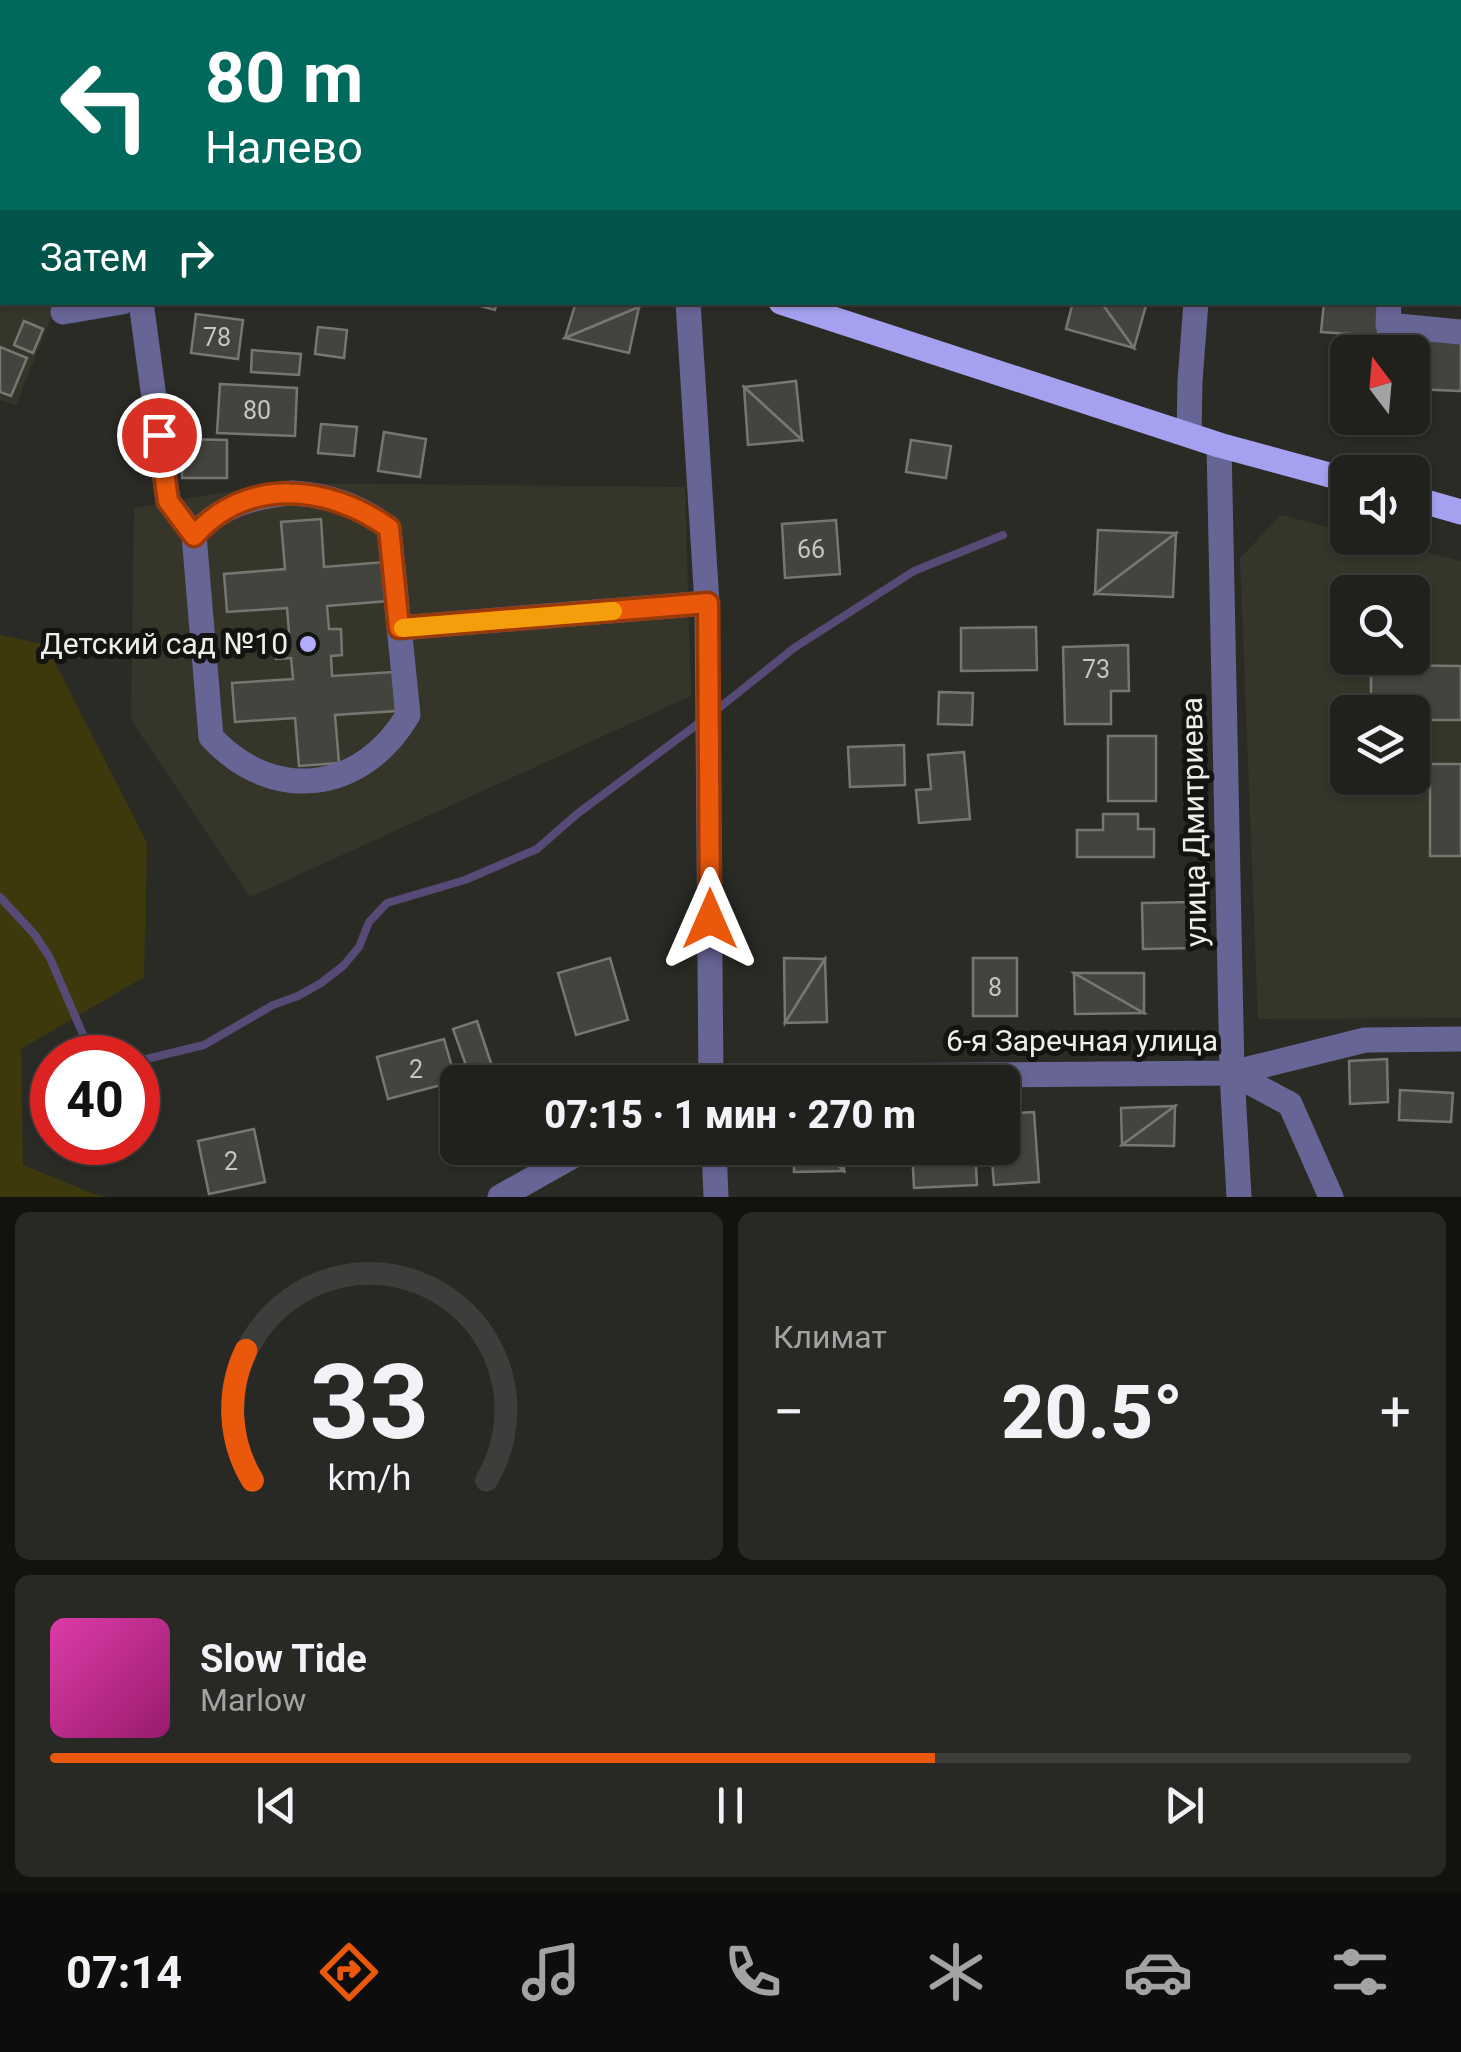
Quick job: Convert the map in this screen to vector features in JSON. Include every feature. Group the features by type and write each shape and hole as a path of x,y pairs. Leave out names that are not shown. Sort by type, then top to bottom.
{"main road":[{"path":"790,305 1219,445 1330,475"}],"street":[{"path":"63,312 104,305"},
{"path":"141,305 168,501 194,536 211,737 224,751 256,772 293,781 332,778 352,771 385,748 408,715 389,528 353,506 313,494 270,494 208,519 194,536"},
{"path":"688,305 708,603 708,1065"},
{"path":"1188,435 1196,305"},
{"path":"1389,305 1388,325 1461,332"},
{"name":"улица Дмитриева","path":"1219,445 1238,1197"},
{"path":"399,628 708,603"},
{"name":"6-я Заречная улица","path":"1020,1076 1232,1073 1365,1040 1461,1039"},
{"path":"1232,1073 1290,1104 1331,1197"},
{"path":"500,1197 557,1165"},
{"path":"715,1165 716,1197"}],"shaded area":[{"path":"0,305 56,305 16,405 0,400"},
{"path":"276,483 685,487 691,696 250,897 131,720 134,508"},
{"path":"1281,515 1330,528 1330,555 1430,553 1461,561 1461,1018 1258,1019 1240,558"},
{"path":"0,635 46,645 147,843 144,977 45,1035 30,1035 30,1044 21,1049 23,1165 108,1197 0,1197"}],"building":[{"path":"575,305 639,307 565,338"},
{"path":"1072,305 1103,305 1134,348 1066,329"},
{"path":"1103,305 1146,305 1134,348"},
{"path":"1324,305 1380,305 1378,335 1321,332"},
{"path":"639,307 629,353 565,338"},
{"path":"196,314 243,320 238,359 191,353"},
{"path":"24,321 43,329 33,353 14,345"},
{"path":"318,327 347,330 344,358 315,354"},
{"path":"1430,336 1461,338 1461,391 1430,390"},
{"path":"0,347 27,358 11,396 0,392"},
{"path":"252,350 301,354 299,375 251,372"},
{"path":"796,381 802,440 744,387"},
{"path":"220,384 297,388 295,436 217,433"},
{"path":"744,387 802,440 748,445"},
{"path":"321,424 357,427 354,456 318,453"},
{"path":"384,432 426,439 420,477 378,471"},
{"path":"182,439 227,440 227,478 182,478"},
{"path":"911,440 951,446 946,478 906,472"},
{"name":"Детский сад №10","path":"321,519 324,567 385,562 388,601 327,606 329,629 341,629 342,655 331,656 332,676 393,672 396,711 335,715 339,763 299,766 295,718 235,722 232,683 293,679 291,658 276,659 274,633 289,632 287,608 227,612 224,574 285,569 281,522"},
{"path":"836,520 840,574 785,578 782,524"},
{"path":"1098,530 1176,533 1095,594"},
{"path":"1176,533 1173,597 1095,594"},
{"path":"1036,627 1037,670 961,671 961,628"},
{"path":"1128,645 1129,691 1111,691 1111,724 1065,724 1063,647"},
{"path":"1430,666 1461,666 1461,720 1430,720 1430,695 1371,695 1371,675 1430,675"},
{"path":"939,692 973,693 972,725 938,724"},
{"path":"1108,736 1156,736 1156,801 1108,801"},
{"path":"904,745 905,785 850,787 848,747"},
{"path":"964,752 970,819 919,823 916,790 931,789 928,755"},
{"path":"1430,764 1461,764 1461,856 1430,856"},
{"path":"1103,814 1138,814 1138,829 1154,829 1154,857 1077,857 1077,830 1103,830"},
{"path":"1191,902 1192,948 1143,949 1142,903"},
{"path":"610,958 628,1020 576,1035 558,973"},
{"path":"784,958 825,959 785,1023"},
{"path":"973,958 1017,958 1017,1016 973,1016"},
{"path":"825,959 827,1022 785,1023"},
{"path":"1074,973 1144,1013 1075,1014"},
{"path":"1074,973 1144,973 1144,1013"},
{"path":"477,1021 492,1065 466,1065 453,1029"},
{"path":"444,1039 451,1065 440,1065 440,1085 388,1099 377,1057"},
{"path":"1387,1059 1388,1102 1350,1104 1349,1061"},
{"path":"1400,1090 1453,1093 1451,1122 1399,1120"},
{"path":"1175,1106 1122,1145 1121,1108"},
{"path":"1175,1106 1174,1146 1122,1145"},
{"path":"1034,1112 1039,1182 994,1185 992,1165 1020,1165 1020,1113"},
{"path":"254,1129 265,1182 209,1194 198,1141"},
{"path":"794,1165 838,1165 844,1171 794,1172"},
{"path":"913,1165 976,1165 977,1185 914,1188"}],"waterway":[{"path":"714,712 794,648 914,571 1003,535"},
{"path":"160,1056 204,1045 273,1005 321,983 359,947 369,922 387,903 465,880 537,849 577,814 703,720"},
{"path":"0,897 50,958 83,1035"}],"slow traffic":[{"path":"403,628 613,611"}],"place":[{"name":"Детский сад №10","path":"308,644"}],"route":[{"path":"159,435 168,501 194,536 208,519 228,508 270,494 292,493 333,498 372,515 389,528 399,628 708,603 710,919"}]}
